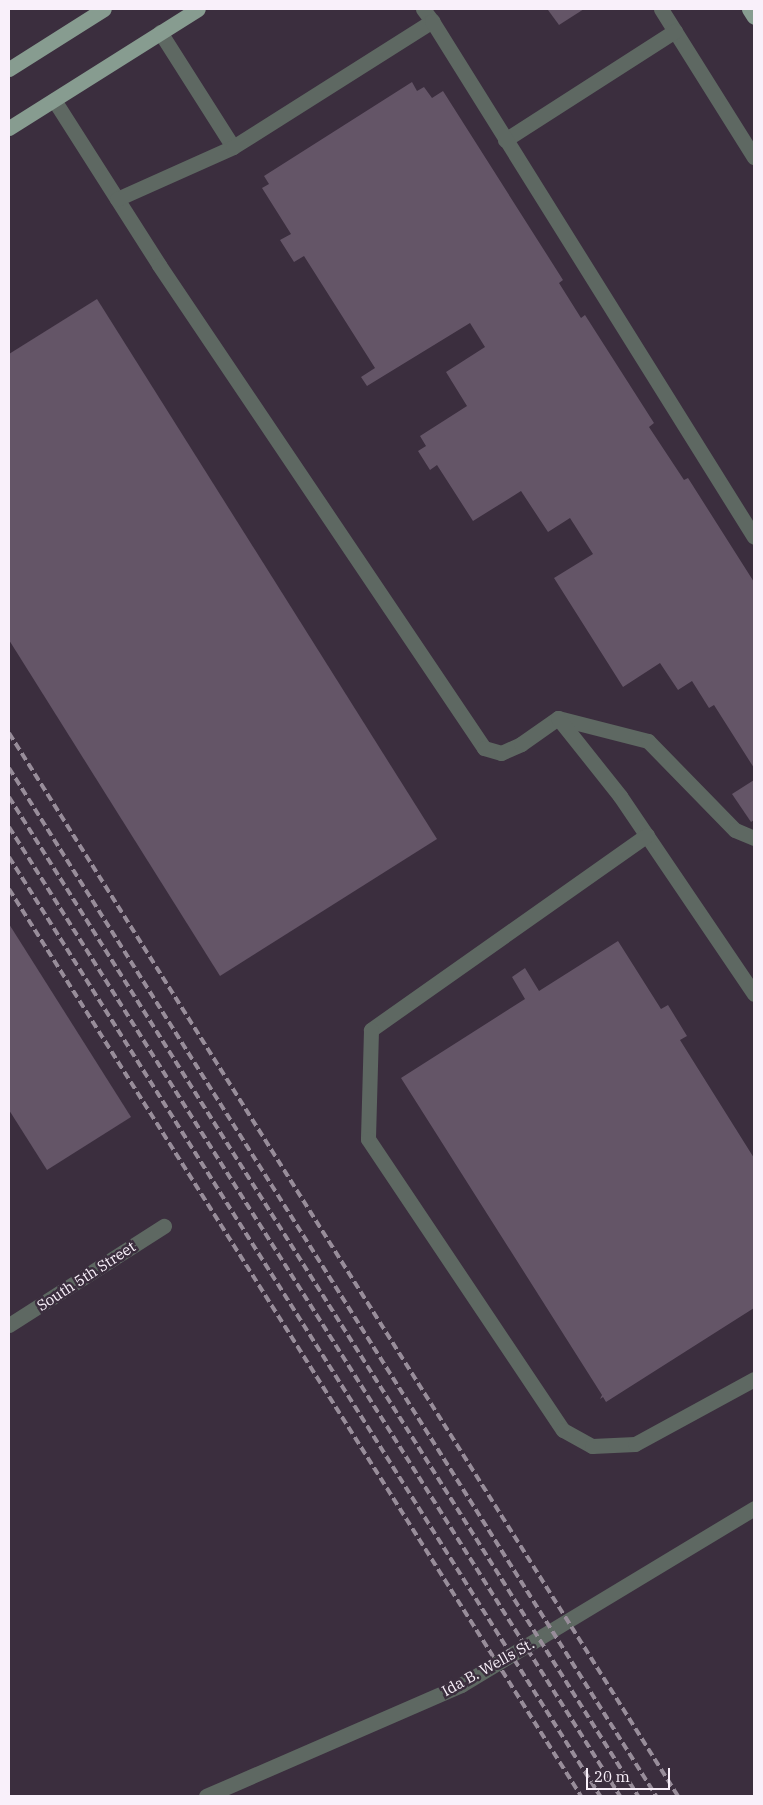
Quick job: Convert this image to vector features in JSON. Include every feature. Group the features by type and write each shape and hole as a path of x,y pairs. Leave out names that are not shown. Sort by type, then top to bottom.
{"main road":[{"path":"9,69 104,9"},
{"path":"9,128 198,9"},
{"path":"749,9 754,17"}],"street":[{"path":"661,9 754,157"},
{"path":"117,199 233,147 427,15 754,537"},
{"path":"505,140 675,31"},
{"path":"160,32 233,147"},
{"path":"54,100 117,199 484,748 501,753 521,744 558,718 648,741 735,830 754,838"},
{"path":"558,718 620,796 754,994"},
{"path":"647,835 371,1030 368,1139 563,1430 592,1446 635,1444 754,1379"},
{"name":"South 5th Street","path":"9,1325 164,1226"},
{"name":"Ida B. Wells St.","path":"206,1796 461,1685 754,1508"}],"building":[{"path":"584,9 559,25 548,10"},
{"path":"412,82 417,91 424,87 432,98 443,91 563,280 559,283 581,318 585,315 654,423 649,427 684,480 688,478 754,582 754,768 714,705 709,708 692,681 678,690 660,663 623,687 554,578 593,554 570,518 548,532 521,491 473,521 437,465 430,470 418,451 426,446 420,436 467,406 446,372 485,347 470,323 367,386 361,377 375,368 304,256 294,262 280,240 291,234 262,188 269,184 264,176"},
{"path":"97,299 437,839 220,976 9,640 9,354"},
{"path":"754,780 754,820 751,822 732,794"},
{"path":"9,924 131,1117 47,1170 9,1110"},
{"path":"618,941 661,1009 668,1005 687,1036 680,1040 754,1158 754,1308 606,1402 603,1397 600,1399 602,1395 401,1078 525,999 512,977 525,968 539,991"}],"railway":[{"path":"9,733 678,1796"},
{"path":"9,768 656,1796"},
{"path":"9,797 638,1796"},
{"path":"9,827 620,1796"},
{"path":"9,857 600,1796"},
{"path":"9,889 581,1796"}]}
